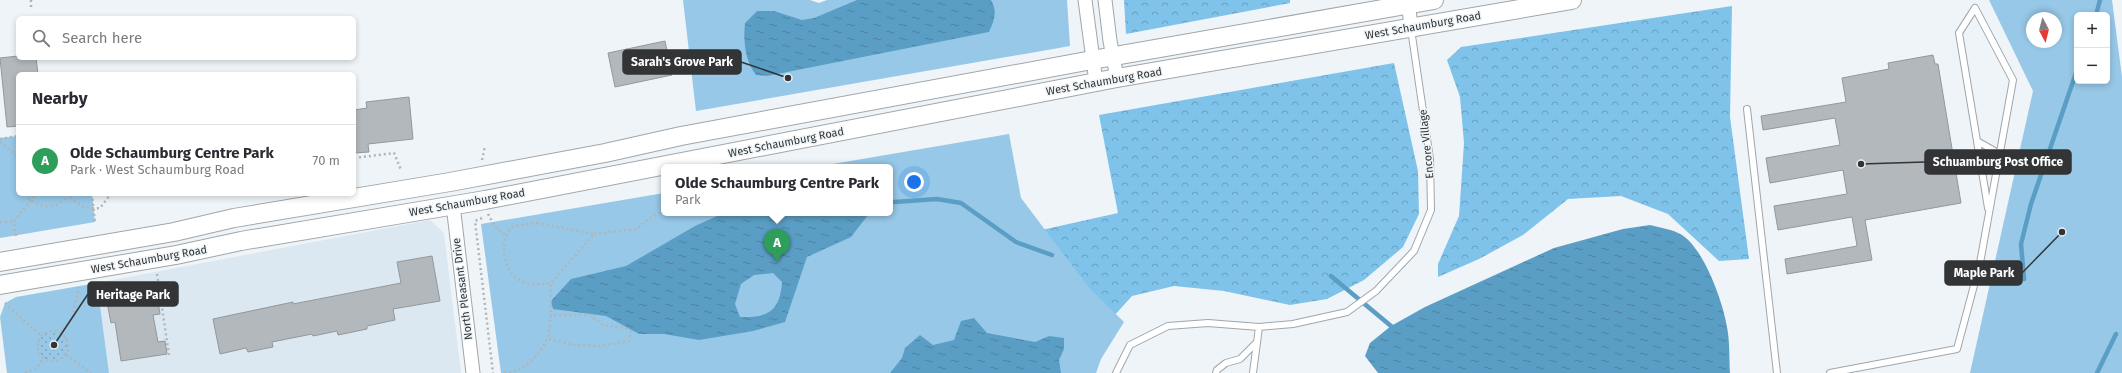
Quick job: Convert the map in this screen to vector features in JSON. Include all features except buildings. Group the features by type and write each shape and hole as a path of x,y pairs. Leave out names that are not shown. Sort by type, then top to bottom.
{"main road":[{"name":"West Schaumburg Road","path":"0,262 174,232 234,218 450,182 605,153 681,136 1408,2 1434,0"},
{"name":"West Schaumburg Road","path":"667,164 1117,78 1572,0"},
{"name":"West Schaumburg Road","path":"0,285 452,205 661,165"}],"street":[{"path":"1085,0 1096,82"},
{"path":"1105,0 1117,78"},
{"path":"1408,2 1411,27"},
{"name":"North Pleasant Drive","path":"452,205 473,373"}],"lane":[{"path":"1830,373 1957,349 1980,264 2013,80 1975,8 1959,33 1989,213"},
{"name":"Encore Village","path":"1260,327 1293,324 1347,312 1376,291 1414,250 1431,210 1430,159 1411,27"},
{"path":"1747,109 1777,373"},
{"path":"1977,141 2000,154"},
{"path":"1116,373 1130,345 1168,326 1208,323 1260,327 1253,373"},
{"path":"1216,373 1217,370 1226,363 1240,359 1257,342"}],"path":[{"path":"31,0 31,7"},
{"path":"0,139 16,136"},
{"path":"0,142 16,154"},
{"path":"483,151 484,146"},
{"path":"356,158 394,153 401,170"},
{"path":"26,196 30,201 38,206 50,207 62,202 66,196"},
{"path":"16,236 14,221 34,196"},
{"path":"70,196 83,207 93,209 100,208 109,196"},
{"path":"92,196 96,222"},
{"path":"551,283 531,284 516,279 507,264 503,242 505,235 514,226 537,223 594,234 637,229 648,219 661,212"},
{"path":"493,373 475,221 488,216 495,227 505,235"},
{"path":"0,222 14,221"},
{"path":"504,373 522,372 541,351 549,339 551,283 594,234"},
{"path":"156,273 169,355"},
{"path":"60,333 72,318 80,286"},
{"path":"5,303 41,336"},
{"path":"549,339 575,345 600,346 629,341 631,332 625,328 603,325 590,315 550,315"},
{"path":"50,331 60,333 67,340 68,350 66,355 62,359 53,362 43,359 38,350 41,336 50,331"},
{"path":"66,355 91,373"},
{"path":"26,373 37,368 43,359"}],"shaded area":[{"path":"683,0 810,0 819,3 827,0 1067,0 1070,46 696,111"},
{"path":"1989,0 2112,0 2122,77 2122,373 1970,373 2033,91"},
{"path":"1009,134 1021,198 1090,289 1124,322 1101,359 1096,373 501,373 481,224 661,194 661,216 893,216 893,164 833,164"},
{"path":"16,136 16,196 92,196 95,222 0,238 0,138"},
{"path":"430,220 444,233 461,373 109,373 97,283"},
{"path":"97,283 109,373 7,373 0,317 5,303 16,297"},
{"path":"53,331 64,335 68,346 64,357 53,361 42,357 38,346 42,335"}],"green space":[{"path":"1124,0 1290,0 1290,3 1126,34"},
{"path":"1732,6 1730,117 1749,259 1719,261 1668,214 1621,196 1568,199 1523,235 1479,259 1438,277 1438,264 1459,216 1464,143 1460,97 1447,60 1461,47"},
{"path":"1394,63 1418,171 1419,214 1403,247 1364,280 1327,299 1290,305 1224,291 1174,286 1132,296 1102,329 677,373 886,216 893,216 893,166 997,147 1019,235 1118,213 1099,115"}],"water":[{"path":"857,0 991,0 995,12 989,32 767,76 756,75 747,57 744,36 745,23 757,11 774,11 802,20 814,18"},
{"path":"717,216 867,216 851,237 807,257 785,322 753,331 699,340 664,334 639,334 606,316 553,309 551,301 571,279 626,266 695,226","holes":["773,273 782,282 779,300 771,311 758,316 740,317 735,304 741,284 754,275"]},
{"path":"1650,225 1682,235 1698,252 1705,264 1717,291 1725,316 1729,338 1730,373 1378,373 1365,356 1370,343 1391,326 1425,307 1554,248 1623,229"},
{"path":"974,318 987,333 1035,342 1049,336 1064,338 1064,349 1059,360 1061,373 890,373 902,358 905,348 920,335 933,345 954,340 961,321"}],"waterway":[{"path":"2097,12 2100,0"},
{"path":"2024,279 2021,244 2031,204 2074,79"},
{"path":"894,202 937,199 961,203 1016,242 1052,255"},
{"path":"1331,276 1391,326"},
{"path":"2097,373 2116,334"}],"place":[{"name":"Sarah's Grove Park","path":"788,78"},
{"name":"Schuamburg Post Office","path":"1861,164"},
{"name":"Maple Park","path":"2062,232"},
{"name":"Olde Schaumburg Centre Park","path":"777,262"},
{"name":"Heritage Park","path":"54,345"}]}
